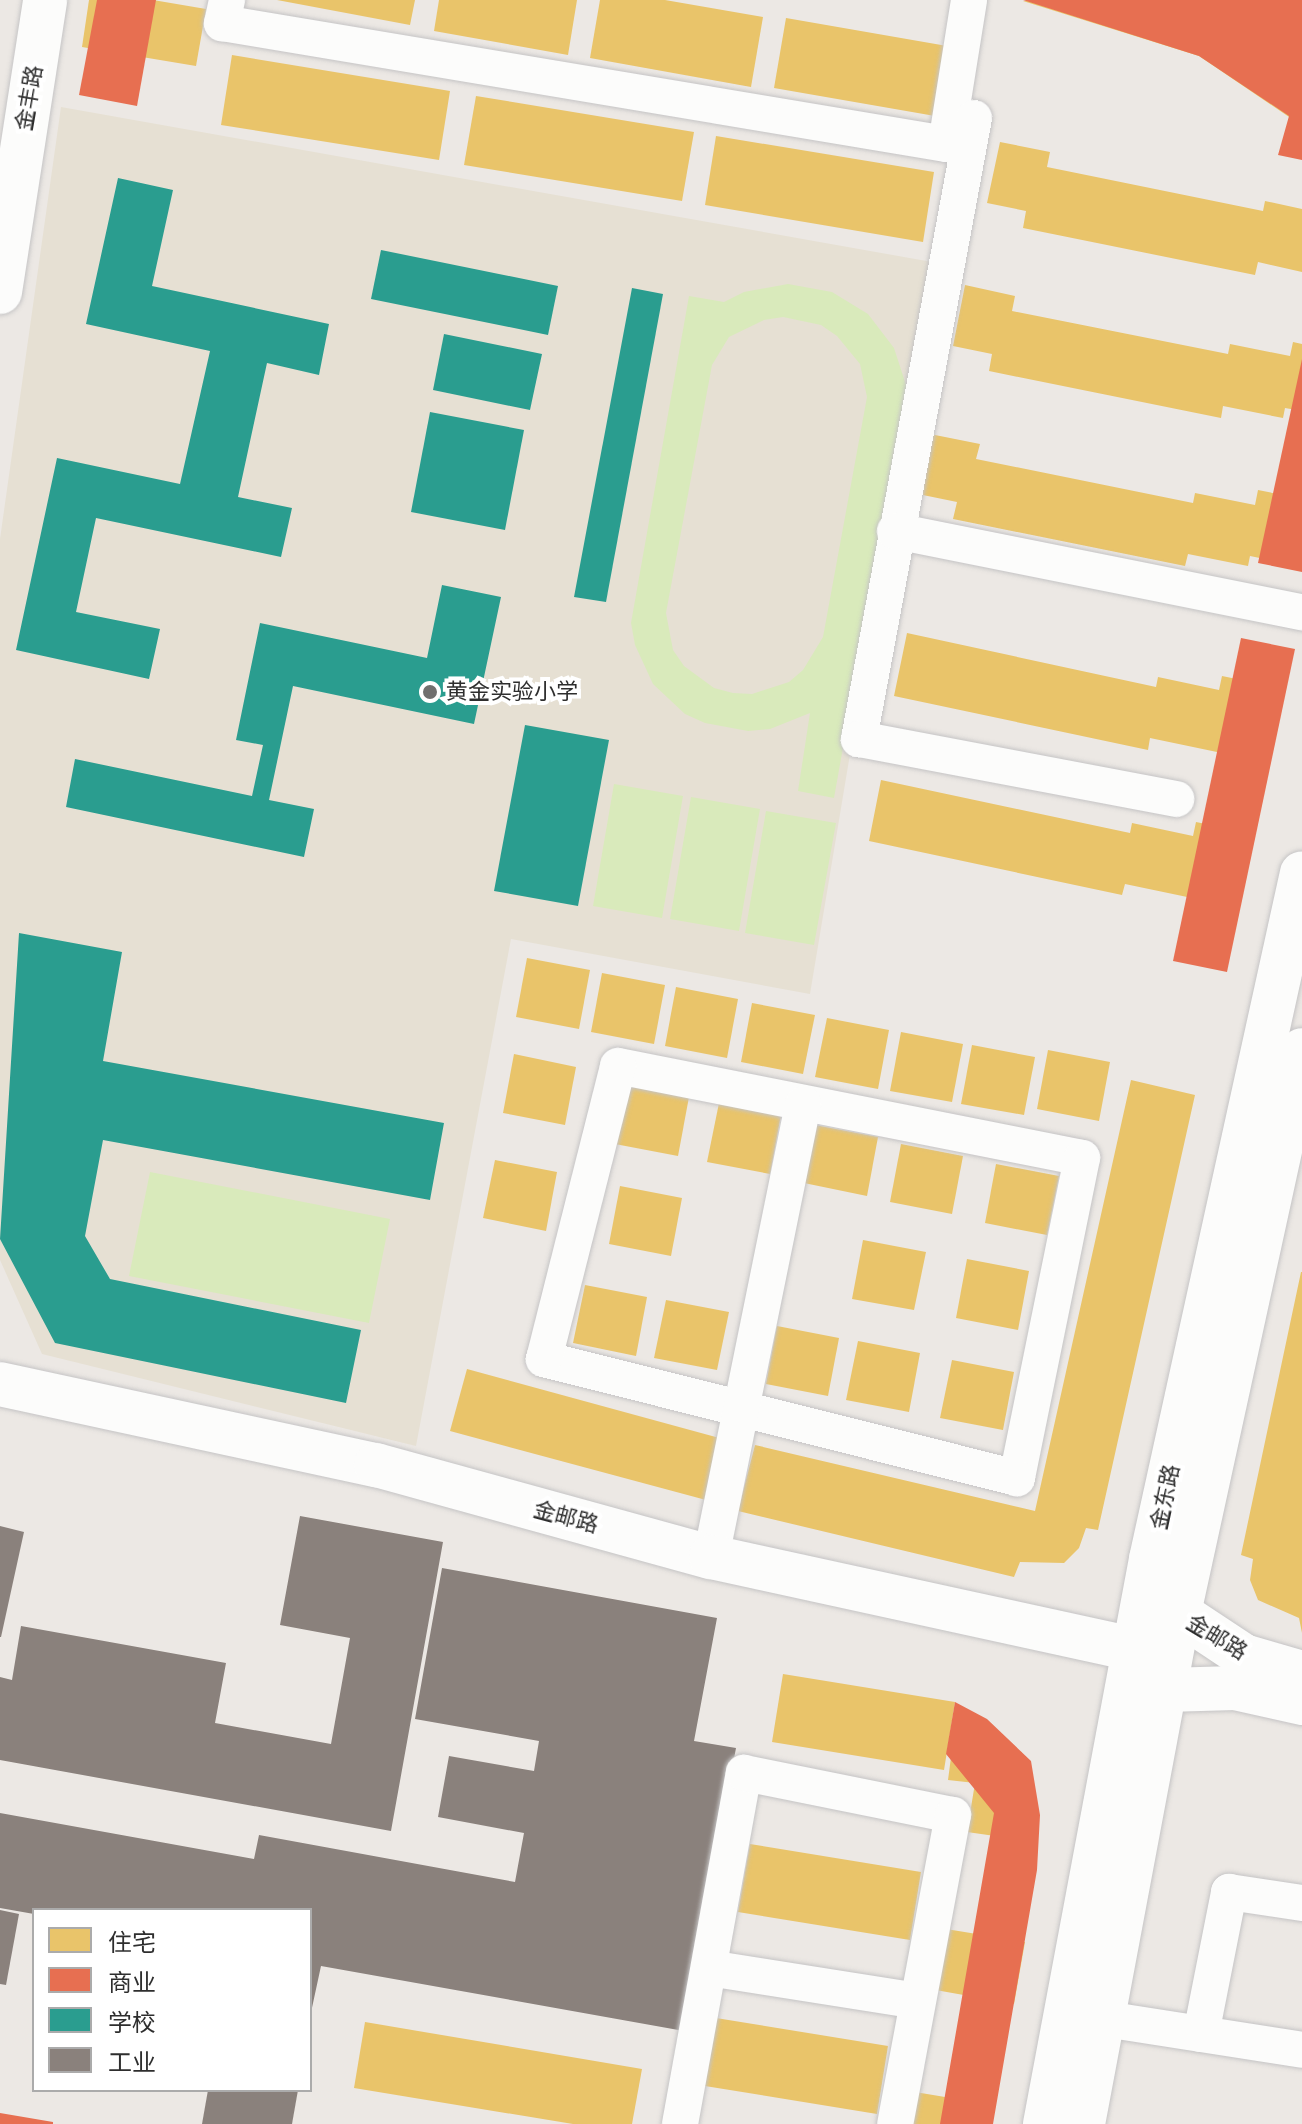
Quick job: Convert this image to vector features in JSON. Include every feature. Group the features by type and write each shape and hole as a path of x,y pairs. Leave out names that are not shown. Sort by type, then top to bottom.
{"street":[{"name":"金丰路","path":"0,292 45,0"},
{"path":"227,0 222,23 946,144 969,0"},
{"path":"974,118 895,531 859,739 1176,799"},
{"path":"895,531 1302,612"},
{"name":"金东路","path":"1045,2124 1133,1649 1302,873"},
{"name":"金东路","path":"1083,2124 1179,1613 1302,1050"},
{"path":"618,1066 1082,1158 1017,1478 742,1410 544,1359 618,1066"},
{"path":"711,1557 803,1104"},
{"name":"金邮路","path":"0,1384 376,1465 711,1557 1133,1649"},
{"name":"金邮路","path":"1179,1613 1244,1656 1302,1673"},
{"name":"金邮路","path":"1166,1690 1235,1688 1302,1703"},
{"path":"680,2124 744,1773 953,1815 895,2124"},
{"path":"1201,2034 1229,1892 1302,1903"},
{"path":"709,1968 917,2001"},
{"path":"1105,2019 1302,2050"}],"shaded area":[{"name":"黄金实验小学","path":"61,107 932,262 810,994 511,939 416,1446 42,1354 0,1260 0,539"}],"green space":[{"path":"788,284 832,292 868,314 894,348 907,388 834,798 798,791 810,713 770,729 748,731 705,723 685,714 653,684 635,645 631,623 689,296 724,302 744,292","holes":["783,317 821,325 837,336 860,364 867,397 823,637 803,670 789,682 752,694 714,688 684,666 673,650 666,613 712,365 729,337 764,320"]},
{"path":"614,784 683,796 662,918 593,906"},
{"path":"691,797 760,809 739,931 670,919"},
{"path":"766,811 836,823 814,945 745,933"},
{"path":"150,1172 390,1219 369,1323 129,1276"}],"building: 住宅":[{"path":"89,0 153,0 206,9 196,66 82,47"},
{"path":"277,0 415,0 410,25"},
{"path":"439,0 577,0 568,55 434,31"},
{"path":"600,0 665,0 763,17 751,87 590,58"},
{"path":"1184,0 1226,13 1302,65 1302,104 1292,119 1199,56 1023,1"},
{"path":"786,18 947,46 935,116 774,88"},
{"path":"232,55 450,91 439,160 221,125"},
{"path":"476,96 694,132 682,201 464,165"},
{"path":"716,136 934,172 923,242 705,205"},
{"path":"1000,142 1050,152 1047,167 1263,211 1265,201 1302,209 1302,272 1258,262 1255,275 1023,228 1026,211 987,203"},
{"path":"965,285 1015,296 1012,311 1228,354 1230,344 1290,356 1293,342 1302,344 1302,411 1285,408 1283,418 1223,406 1221,418 989,371 992,354 953,346"},
{"path":"930,434 980,444 976,459 1193,503 1195,493 1255,505 1258,490 1302,499 1298,566 1250,556 1248,566 1188,554 1185,566 953,519 957,502 918,494"},
{"path":"907,633 1156,687 1158,677 1219,690 1222,676 1276,687 1260,761 1150,738 1148,750 894,696"},
{"path":"881,780 1130,833 1132,823 1193,836 1196,822 1250,833 1235,907 1125,884 1122,895 869,841"},
{"path":"527,958 590,970 579,1029 516,1017"},
{"path":"602,973 665,985 654,1044 591,1032"},
{"path":"676,987 738,999 727,1058 665,1046"},
{"path":"752,1003 815,1015 803,1074 741,1062"},
{"path":"827,1018 889,1030 878,1089 815,1077"},
{"path":"901,1032 963,1044 952,1102 890,1091"},
{"path":"972,1045 1035,1057 1024,1115 961,1104"},
{"path":"1048,1050 1110,1062 1099,1121 1037,1109"},
{"path":"514,1054 576,1067 565,1125 503,1113"},
{"path":"1131,1080 1195,1095 1098,1530 1086,1528 1079,1548 1064,1563 1020,1562 1014,1577 738,1511 755,1445 1035,1511"},
{"path":"627,1085 689,1097 678,1156 615,1144"},
{"path":"719,1103 781,1115 770,1174 707,1162"},
{"path":"815,1125 878,1137 867,1196 804,1183"},
{"path":"901,1144 963,1156 952,1214 890,1202"},
{"path":"495,1160 557,1172 546,1231 483,1218"},
{"path":"996,1164 1059,1176 1047,1235 985,1223"},
{"path":"620,1186 682,1198 671,1256 609,1244"},
{"path":"863,1240 926,1252 914,1310 852,1299"},
{"path":"967,1259 1029,1271 1018,1330 956,1318"},
{"path":"1301,1272 1302,1633 1299,1618 1258,1600 1250,1580 1253,1559 1241,1555"},
{"path":"585,1285 647,1297 636,1356 573,1343"},
{"path":"666,1300 729,1312 717,1370 654,1358"},
{"path":"777,1326 839,1338 828,1396 766,1384"},
{"path":"858,1341 920,1353 909,1412 846,1400"},
{"path":"952,1360 1014,1372 1003,1430 940,1418"},
{"path":"467,1369 723,1439 706,1500 450,1431"},
{"path":"783,1674 955,1702 944,1770 772,1742"},
{"path":"953,1742 1022,1752 1009,1838 967,1832 975,1783 948,1780"},
{"path":"750,1844 921,1872 910,1940 738,1912"},
{"path":"940,1928 1025,1942 1014,2004 930,1989"},
{"path":"716,2018 888,2046 877,2114 705,2086"},
{"path":"365,2022 642,2069 632,2124 573,2124 354,2088"},
{"path":"909,2091 993,2105 990,2124 903,2124"}],"building: 商业":[{"path":"97,0 156,0 137,106 79,95"},
{"path":"1023,0 1302,0 1302,160 1278,155 1289,116 1199,56"},
{"path":"1302,359 1302,572 1258,563"},
{"path":"1241,638 1295,649 1227,972 1173,961"},
{"path":"955,1702 987,1719 1031,1761 1040,1815 1037,1870 993,2124 940,2124 994,1813 946,1754"},
{"path":"0,2113 53,2122 53,2124 0,2124"}],"building: 学校":[{"path":"118,178 173,190 152,286 329,324 319,375 267,363 238,497 292,508 281,557 96,518 76,612 160,629 149,679 16,650 57,458 180,484 210,351 86,324"},
{"path":"381,250 558,286 548,335 371,299"},
{"path":"632,288 663,294 606,602 574,597"},
{"path":"444,334 542,354 530,410 433,390"},
{"path":"430,412 524,430 505,530 411,512"},
{"path":"442,585 501,597 474,724 293,686 269,800 314,809 304,857 66,807 75,759 252,796 263,745 236,740 260,623 427,658"},
{"path":"525,725 609,740 578,906 494,891"},
{"path":"19,933 122,952 103,1061 444,1123 430,1200 103,1140 85,1236 110,1279 361,1330 346,1403 55,1343 0,1239"}],"building: 工业":[{"path":"300,1516 443,1542 391,1831 0,1760 0,1677 12,1680 21,1626 226,1663 215,1723 331,1744 350,1638 280,1625"},
{"path":"0,1526 24,1532 1,1637 0,1637"},
{"path":"442,1568 717,1618 694,1741 736,1748 684,2031 321,1966 312,2008 312,1908 32,1908 32,1914 0,1908 0,1813 254,1859 259,1835 515,1882 524,1833 438,1817 449,1756 534,1771 539,1741 415,1719"},
{"path":"0,1910 19,1914 6,1985 0,1984"},
{"path":"208,2092 298,2092 292,2124 202,2124"}],"place":[{"name":"黄金实验小学","path":"430,692"}]}
